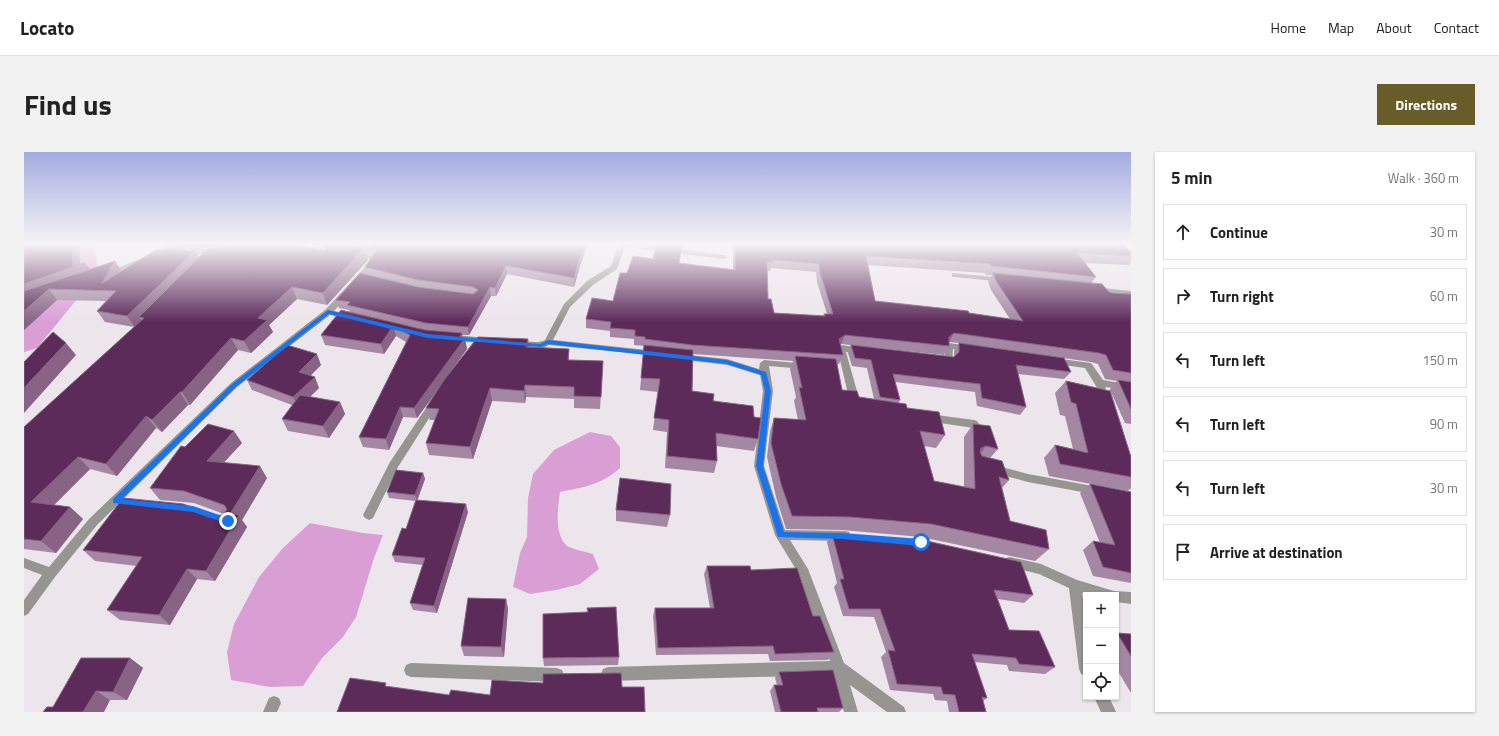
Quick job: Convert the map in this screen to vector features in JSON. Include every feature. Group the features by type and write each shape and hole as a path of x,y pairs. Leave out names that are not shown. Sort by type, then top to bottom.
{"street":[{"path":"99,276 116,270"},
{"path":"24,610 51,573 93,522 234,385 328,312 363,278 367,270"},
{"path":"443,337 541,346 548,342 567,306 590,283 609,270"},
{"path":"955,275 1016,281"},
{"path":"1085,288 1131,293"},
{"path":"328,312 359,319"},
{"path":"470,352 480,340"},
{"path":"548,342 727,362 764,374"},
{"path":"934,358 949,360 949,346 980,350"},
{"path":"864,408 856,407 843,369 841,348 872,352"},
{"path":"1041,359 1088,365 1100,383 1105,397"},
{"path":"816,367 764,363 764,374 768,391 759,466 781,535 802,569 839,668 851,712"},
{"path":"1100,383 1131,388"},
{"path":"369,515 394,464 443,390"},
{"path":"919,416 974,424"},
{"path":"984,466 1028,478 1109,493"},
{"path":"115,501 131,502"},
{"path":"781,535 856,537"},
{"path":"996,559 1041,569 1075,585 1100,592"},
{"path":"24,563 51,573"},
{"path":"1075,585 1085,664"},
{"path":"1119,596 1131,598"},
{"path":"593,674 839,668 899,712"},
{"path":"411,670 570,675"},
{"path":"1102,700 1109,712"}],"shaded area":[{"path":"590,432 611,436 620,447 620,468 599,482 585,487 560,492 558,505 558,527 562,540 566,545 593,554 599,569 580,584 556,590 530,594 513,587 520,553 527,537 528,498 533,474 554,450"},
{"path":"310,523 363,533 383,535 374,558 356,617 343,637 322,658 303,686 270,687 231,680 227,652 234,624 259,577 282,549"}],"building":[{"path":"24,270 64,270 24,284"},
{"path":"87,270 110,270 102,283 123,270 175,270 127,316 97,311 116,291 49,289 24,311 24,291"},
{"path":"186,270 344,270 323,293 292,287 258,318 267,320 244,341 231,338 182,392 180,392 152,420 146,416 106,464 78,457 31,502 70,507 41,541 24,539 24,427 144,318 139,317"},
{"path":"378,270 504,270 495,288 490,287 468,327 426,323 347,305 350,302 336,300 360,273 418,287 473,294 478,290 473,287 418,280"},
{"path":"529,270 576,270 574,278"},
{"path":"628,270 767,270 768,299 771,299 774,313 825,316 824,314 833,314 820,270 869,270 875,301 968,311 969,313 1023,321 996,281 993,273 1102,284 1109,292 1131,294 1131,373 1113,370 1106,355 1099,353 954,333 949,337 949,346 845,335 839,339 843,355 692,345 645,339 645,337 635,336 635,330 610,328 611,322 586,319 592,298 613,301 620,273 627,273"},
{"path":"1030,270 1091,270 1096,277"},
{"path":"341,310 425,330 462,333 459,338 465,338 414,408 400,407 386,439 359,437 410,335 393,326 381,344 321,335"},
{"path":"53,332 66,343 24,388 24,362"},
{"path":"478,337 528,339 526,347 569,349 568,360 603,361 601,397 574,396 574,387 525,385 524,391 490,388 470,447 426,443 439,409 426,408 444,380"},
{"path":"959,343 1064,358 1071,372 1016,365 1026,407 982,398 980,384 893,374 900,400 880,397 871,360 855,358 851,345 954,357 959,352"},
{"path":"287,345 317,354 299,372 315,377 293,397 247,380"},
{"path":"644,345 693,350 692,391 714,394 713,401 753,406 754,417 761,418 758,439 716,433 717,461 667,456 669,420 654,418 660,379 641,378"},
{"path":"795,356 836,359 842,390 857,391 859,397 906,404 907,408 939,412 945,435 920,431 934,481 975,489 973,424 990,426 998,449 986,446 981,448 980,452 982,456 1002,461 1009,480 999,477 1010,521 1046,530 1049,549 931,524 850,517 792,516 781,484 771,443 774,418 806,420 799,387 802,388"},
{"path":"1118,380 1131,382 1131,409"},
{"path":"1066,381 1110,391 1131,457 1131,477 1060,464 1055,445 1088,453 1076,404 1071,402"},
{"path":"300,395 340,402 323,426 282,419"},
{"path":"208,424 234,431 207,461 260,466 230,514 239,515 206,571 187,569 159,615 107,610 142,557 83,550 123,498 183,504 219,516 224,514 227,509 224,505 184,491 150,488 181,446 185,447"},
{"path":"396,470 423,473 415,495 387,492"},
{"path":"620,478 671,484 670,515 616,510"},
{"path":"1090,484 1131,492 1131,573 1103,567 1093,541 1115,545"},
{"path":"416,500 466,504 434,606 410,603 425,558 392,555 402,528 406,529"},
{"path":"832,534 927,541 1021,562 1033,595 994,590 1009,630 1039,631 1055,667 1019,664 1016,658 972,654 987,698 982,697 986,712 959,712 955,695 943,694 941,687 897,684 888,650 895,651 880,609 849,609 840,579 844,579"},
{"path":"707,566 750,566 751,570 797,568 813,616 820,616 834,652 775,654 773,646 658,648 655,608 714,608"},
{"path":"468,598 506,599 501,647 461,646"},
{"path":"616,607 619,657 543,658 543,614 588,612 587,608"},
{"path":"1119,633 1131,634 1131,656 1119,636"},
{"path":"81,658 130,658 113,692 96,691 83,712 43,712 47,707 53,707"},
{"path":"833,670 843,708 817,708 818,712 781,712 774,685 783,685 779,672"},
{"path":"621,673 622,687 644,687 645,712 337,712 350,678 386,683 385,686 449,695 451,690 490,695 492,680 543,683 543,674"}],"waterway":[{"path":"24,340 65,293"}],"route":[{"path":"228,521 193,509 115,501 234,385 328,312 428,336 541,346 548,342 623,350 727,362 764,374 768,391 759,466 781,535 842,536 921,542"}]}
